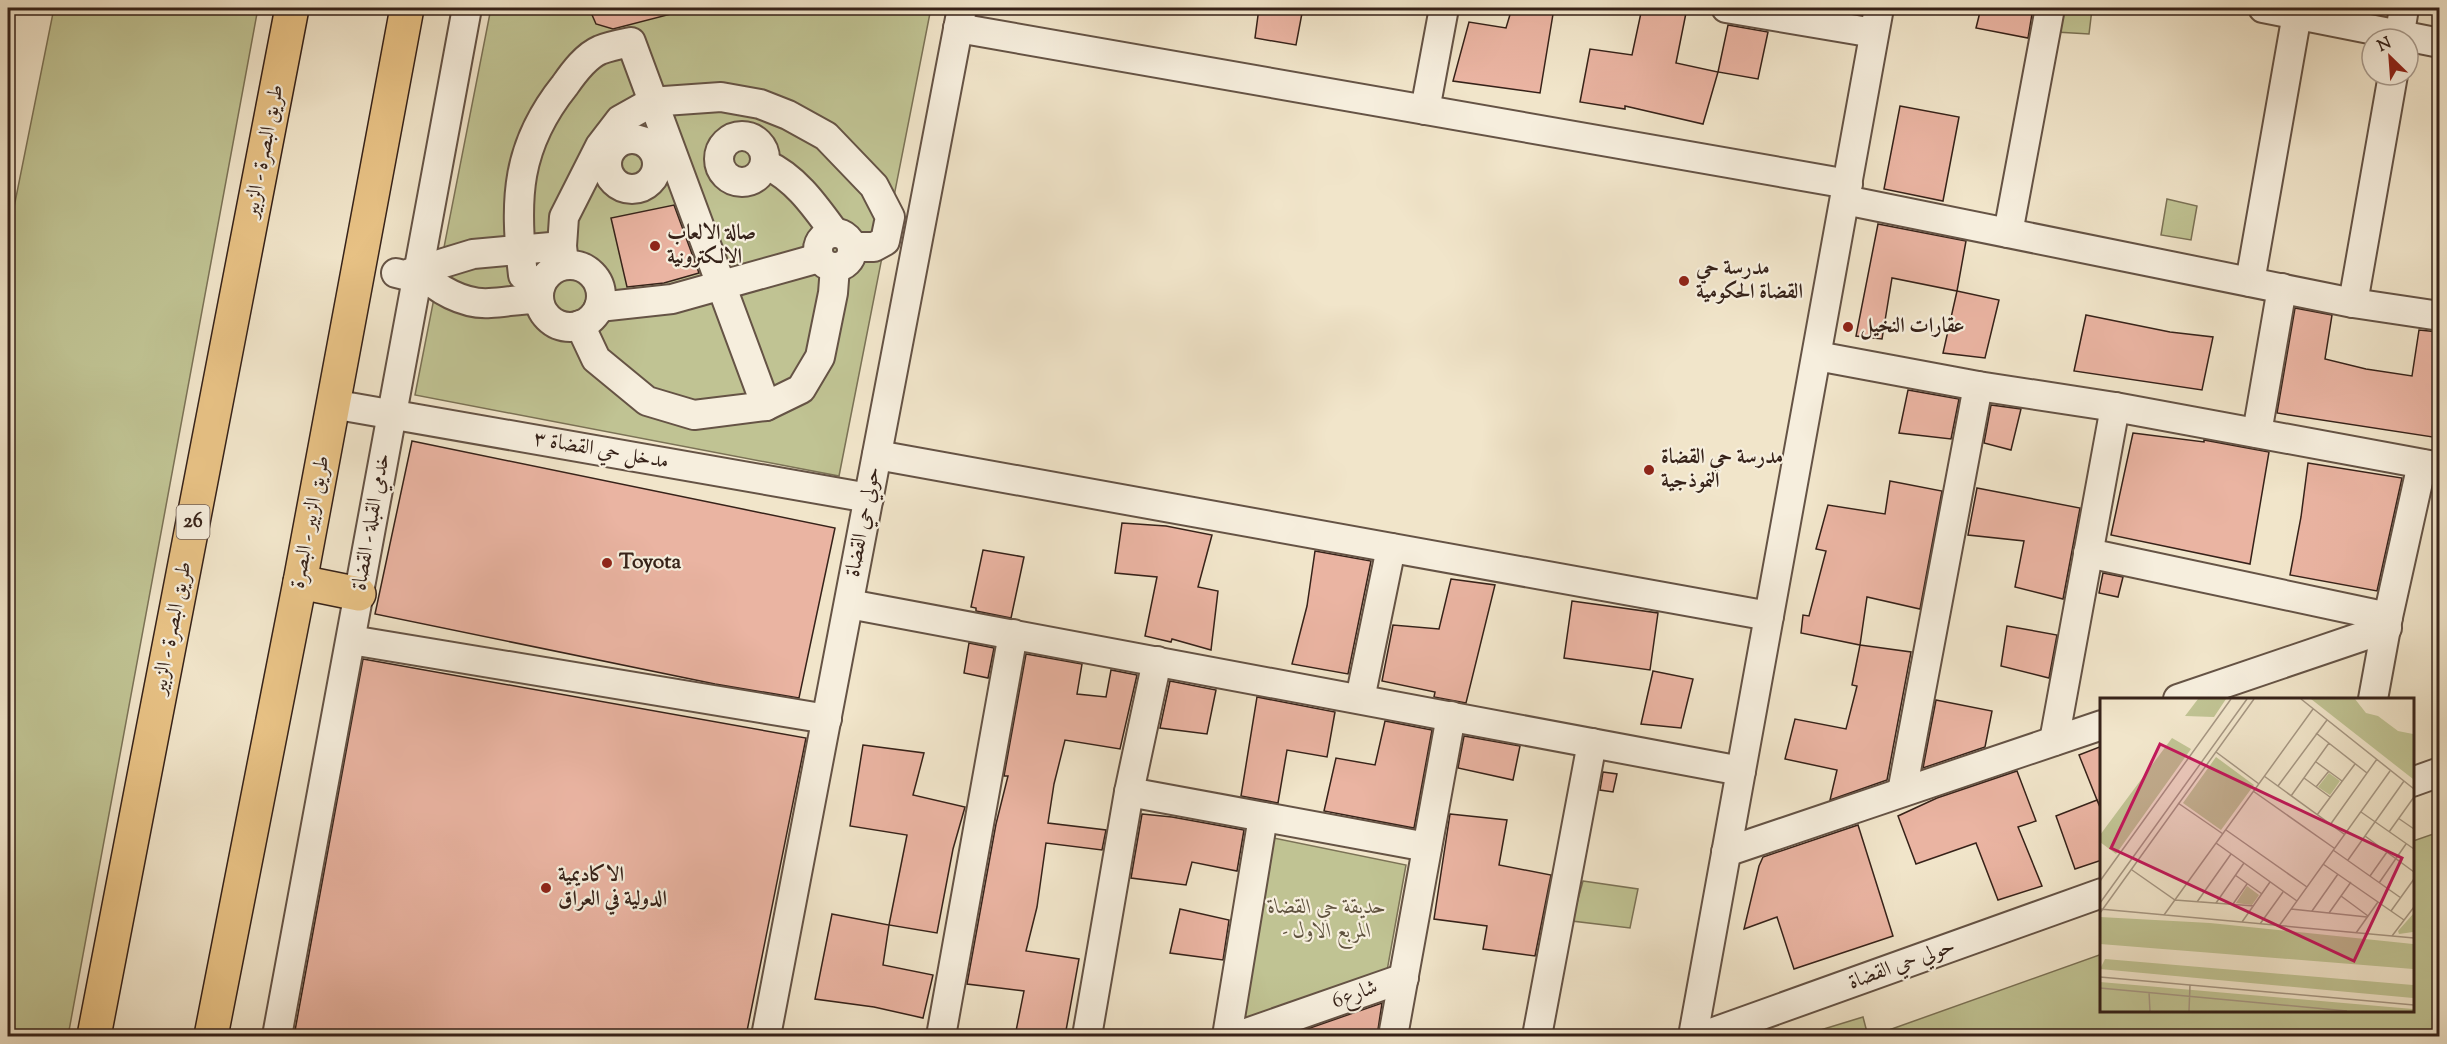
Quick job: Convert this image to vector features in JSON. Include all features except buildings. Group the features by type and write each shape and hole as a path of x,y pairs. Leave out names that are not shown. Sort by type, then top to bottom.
{"highway":[{"name":"طريق البصرة - الزبير","path":"94,1036 292,8"},
{"name":"طريق الزبير - البصرة","path":"211,1036 300,582 407,8"},
{"path":"300,582 369,596"}],"street":[{"name":"خدمي القبلة - القضاة","path":"278,1036 351,640 369,596 392,416 407,272 467,8"},
{"path":"1425,110 1444,8"},
{"path":"1693,1036 1877,20 1726,8"},
{"path":"2008,233 2050,8"},
{"path":"2264,8 2360,28"},
{"path":"2401,27 2404,8"},
{"path":"2250,282 2297,14"},
{"path":"960,18 1846,192 2008,233 2353,303 2439,316"},
{"name":"حولي حي القضاة","path":"766,1036 960,18"},
{"path":"2420,40 2439,43"},
{"path":"407,272 451,295 488,304 539,292 563,255 564,217 600,146 620,120 645,106 654,104 721,97 760,104 788,115 826,136 874,186 890,217 885,241 874,247 835,251 721,285 672,299 589,316 568,327 557,325 548,319 541,310 539,292 523,275 520,249 521,172 536,128 556,96 579,66 599,50 631,42 654,104 666,159 721,285 766,406"},
{"path":"2353,303 2391,87"},
{"path":"407,272 473,254 520,249 563,255 575,264 586,268 600,285 601,296 589,316 596,359 647,401 694,415 766,406 801,389 820,357 833,293 835,251 808,197 775,169 765,164 760,174 750,181 739,182 729,178 721,169 719,159 666,159"},
{"path":"2257,433 2282,288"},
{"path":"1816,356 1978,386 2115,407 2431,465 2388,622 2373,698"},
{"path":"1902,792 1978,386"},
{"name":"مدخل حي القضاة ٣","path":"332,404 869,498"},
{"path":"2054,741 2115,407"},
{"path":"877,455 1769,616"},
{"path":"1360,699 1391,548"},
{"path":"2088,553 2388,622"},
{"path":"849,604 1741,771"},
{"path":"2181,698 2388,622"},
{"path":"941,1036 1014,634"},
{"path":"351,640 826,719"},
{"path":"1087,1036 1129,792 1157,661"},
{"path":"1393,1036 1451,716"},
{"path":"1726,852 2100,726"},
{"path":"1537,1036 1592,743"},
{"path":"2414,781 2439,772"},
{"path":"1129,792 1427,847"},
{"path":"1227,1036 1263,817"},
{"name":"حولي حي القضاة","path":"1703,1036 2100,894"},
{"name":"شارع6","path":"1238,1036 1404,978"}],"green space":[{"path":"54,8 258,8 68,1036 8,1036 8,237"},
{"path":"491,8 931,8 839,476 415,395"},
{"path":"2059,8 2092,9 2089,34 2056,32"},
{"path":"2167,199 2197,206 2191,240 2161,235"},
{"path":"2439,832 2439,1036 1872,1036 2100,955 2100,1011 2414,1011 2414,841"},
{"name":"حديقة حي القضاة - المربع الاول","path":"1269,837 1406,865 1387,971 1244,1023"},
{"path":"1583,881 1638,889 1630,928 1572,921"},
{"path":"1863,1017 1868,1036 1804,1036 1804,1035"}],"place":[{"name":"صالة الالعاب الالكترونية","path":"655,246"},
{"name":"مدرسة حي القضاة الحكومية","path":"1684,281"},
{"name":"عقارات النخيل","path":"1848,327"},
{"name":"مدرسة حي القضاة النموذجية","path":"1649,470"},
{"name":"Toyota","path":"607,563"},
{"name":"الاكاديمية الدولية في العراق","path":"546,888"}]}
